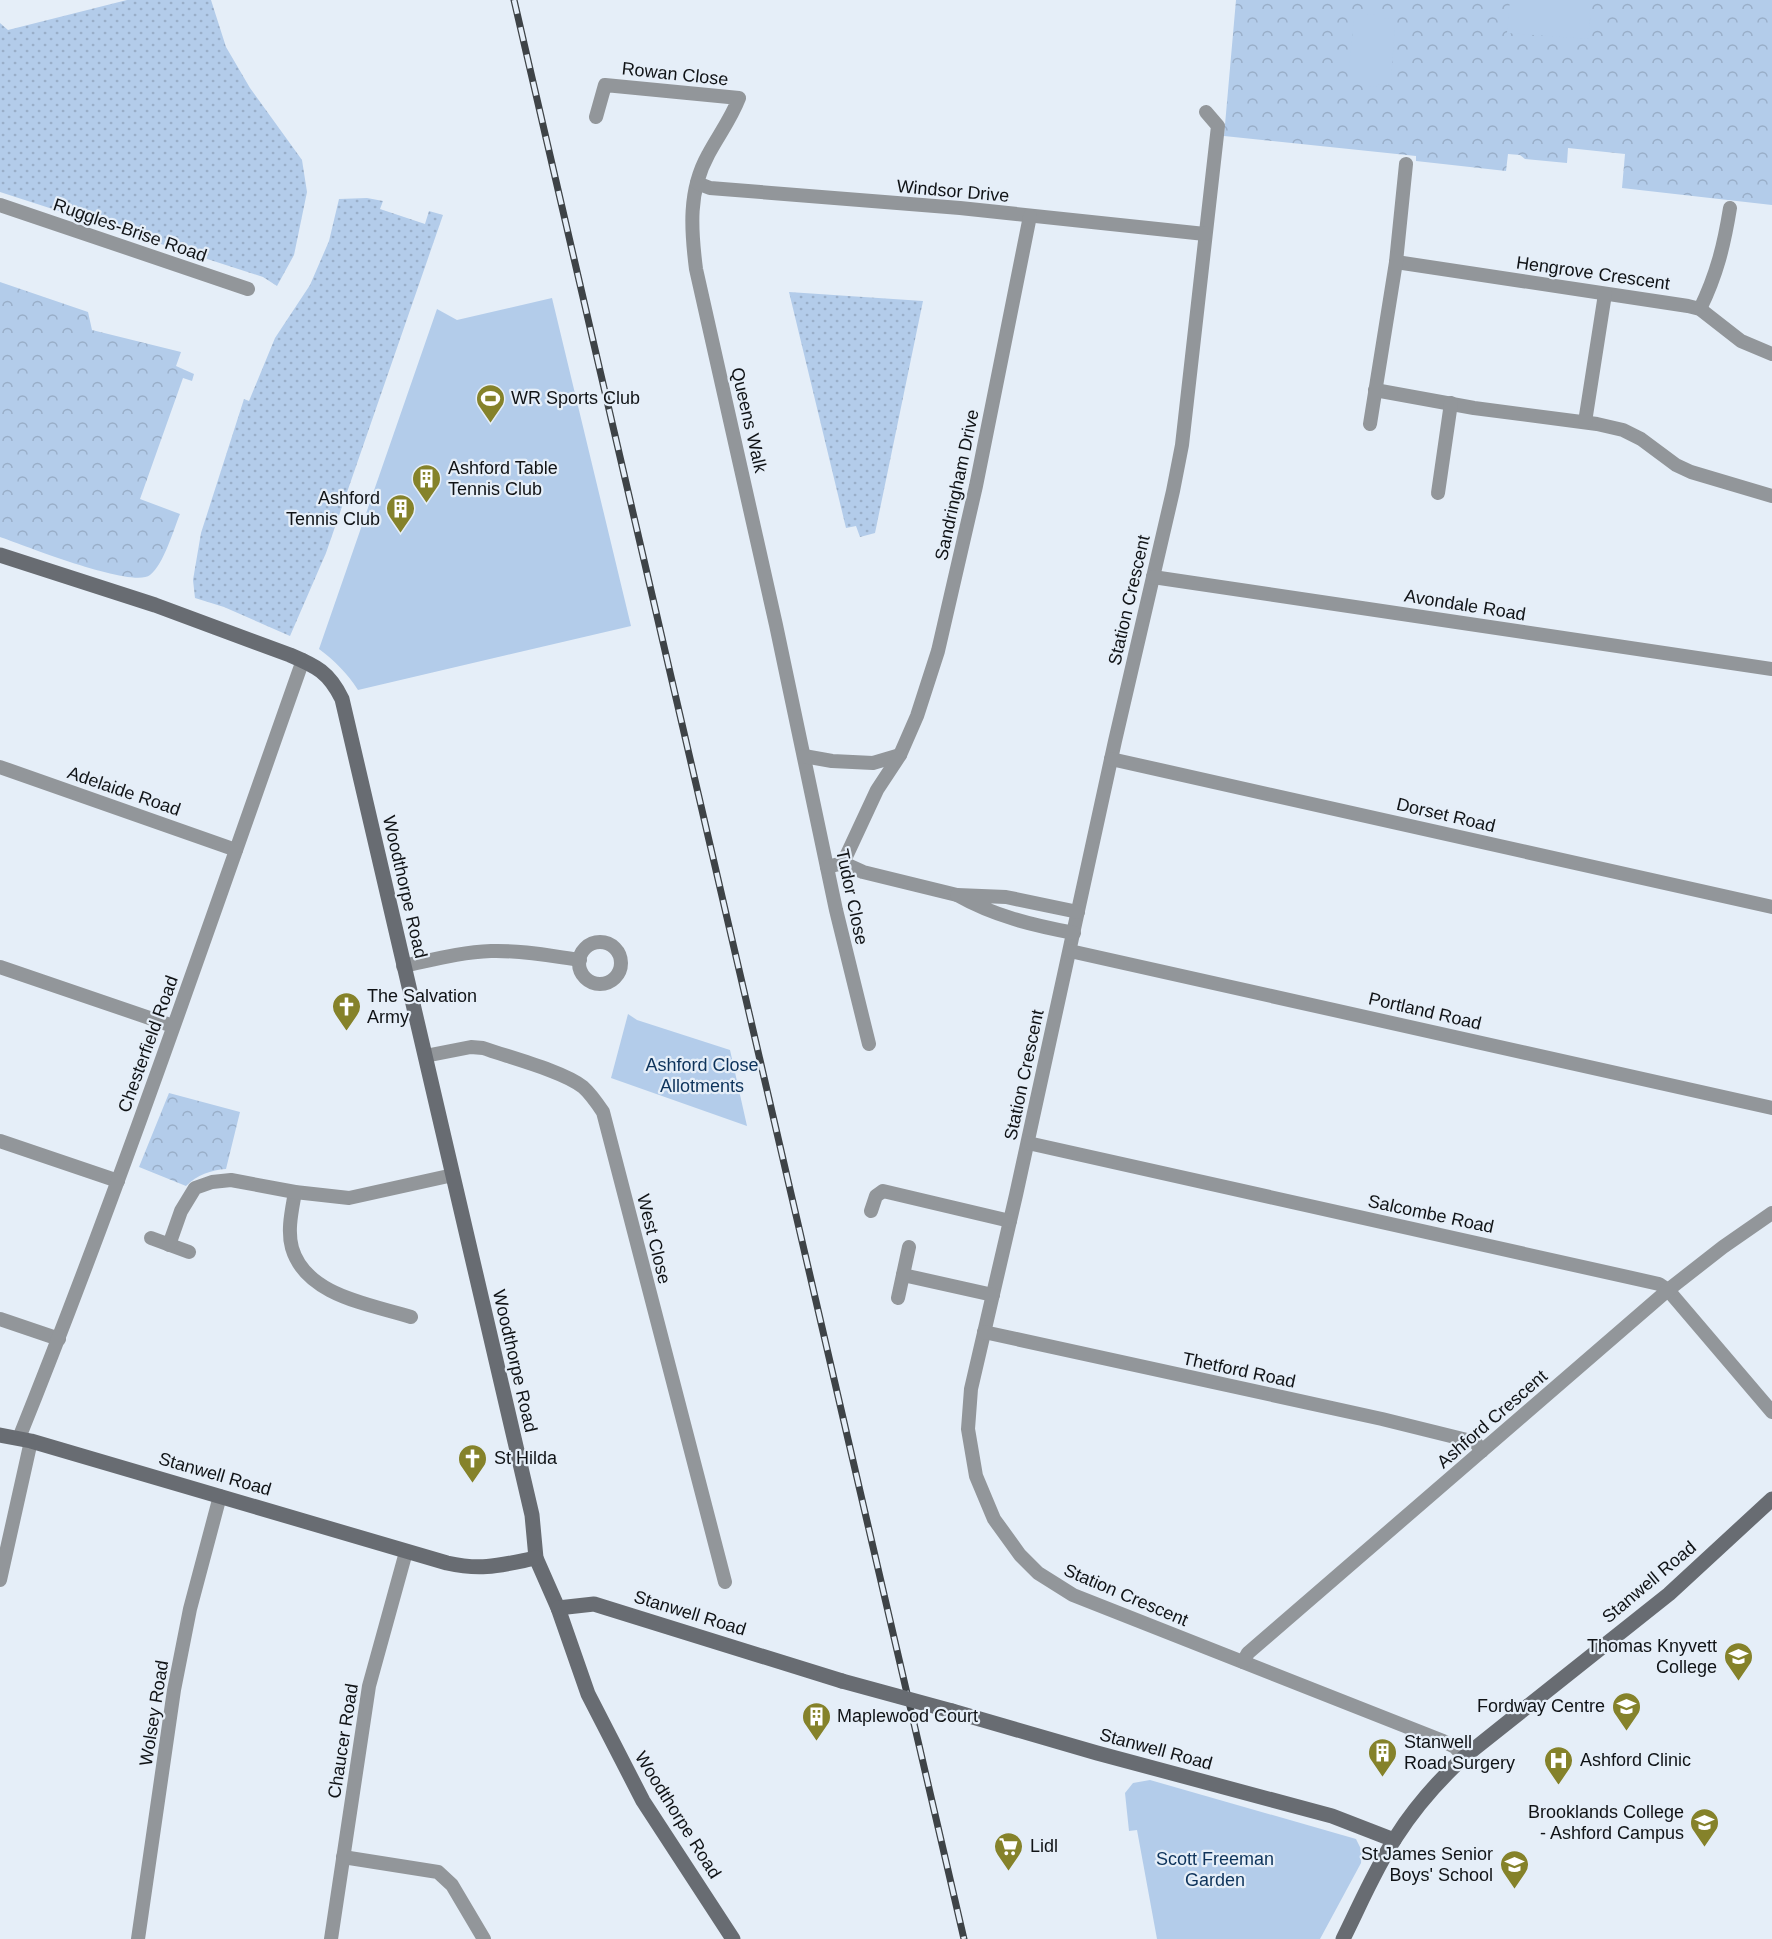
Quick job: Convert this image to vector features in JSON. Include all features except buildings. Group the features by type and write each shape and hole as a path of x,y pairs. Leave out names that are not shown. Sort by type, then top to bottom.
{"street":[{"name":"Rowan Close","path":"596,117 605,85 739,98"},
{"name":"Queens Walk","path":"739,98 732,116 706,157 697,183 691,226 696,269 804,756"},
{"name":"Station Crescent","path":"1206,112 1218,126 1182,445 1028,1143 971,1389 968,1429 976,1476 994,1519 1007,1539 1038,1573 1073,1595 1443,1741 1455,1747 1464,1757"},
{"path":"1370,424 1396,262 1406,164"},
{"name":"Windsor Drive","path":"697,183 710,188 960,208 1206,234"},
{"name":"Ruggles-Brise Road","path":"0,205 248,289"},
{"path":"1700,309 1722,255 1730,208"},
{"name":"Sandringham Drive","path":"843,863 878,790 900,755 917,716 938,651 953,593 1007,338 1030,216"},
{"name":"Hengrove Crescent","path":"1396,262 1700,309 1741,341 1755,349 1772,354"},
{"path":"1585,422 1605,294"},
{"path":"1375,390 1585,422 1623,430 1641,439 1676,465 1691,472 1772,496"},
{"path":"1438,493 1451,403"},
{"name":"Woodthorpe Road","path":"0,555 155,605 303,660 326,673 335,685 342,699 532,1515 536,1558"},
{"name":"Avondale Road","path":"1153,577 1772,669"},
{"name":"Chesterfield Road","path":"0,1580 25,1439 303,660"},
{"path":"804,756 832,761 873,763 900,755"},
{"name":"Tudor Close","path":"804,756 836,910 869,1044"},
{"name":"Dorset Road","path":"1111,759 1772,907"},
{"name":"Adelaide Road","path":"0,767 236,850"},
{"path":"827,867 843,863 863,872 957,895 1006,897 1078,912"},
{"path":"957,895 997,915 1074,933"},
{"path":"403,966 491,951 521,952 580,960"},
{"name":"Portland Road","path":"1070,951 1772,1108"},
{"path":"0,967 173,1026"},
{"name":"West Close","path":"425,1056 471,1047 483,1048 566,1077 581,1085 603,1113 727,1564 725,1582"},
{"path":"0,1141 117,1181"},
{"name":"Salcombe Road","path":"1028,1143 1659,1284 1668,1290 1772,1412"},
{"path":"169,1245 181,1211 195,1188 212,1182 231,1180 295,1192 349,1198 453,1175"},
{"path":"871,1211 876,1196 883,1191 1010,1221"},
{"path":"295,1192 290,1223 292,1248 307,1275 332,1293 411,1317"},
{"name":"Ashford Crescent","path":"1243,1662 1248,1653 1668,1290 1722,1247 1772,1213"},
{"path":"151,1238 189,1252"},
{"path":"898,1298 909,1247"},
{"path":"903,1275 993,1295"},
{"path":"0,1319 59,1339"},
{"name":"Thetford Road","path":"984,1332 1382,1419 1474,1442 1482,1451"},
{"name":"Stanwell Road","path":"0,1435 25,1439 406,1552 469,1568 484,1568 536,1558"},
{"name":"Wolsey Road","path":"138,1939 174,1690 190,1609 220,1496"},
{"name":"Stanwell Road","path":"1343,1939 1394,1840 1440,1779 1464,1757 1669,1594 1772,1499"},
{"name":"Chaucer Road","path":"331,1939 369,1686 406,1552"},
{"path":"536,1558 558,1608"},
{"name":"Stanwell Road","path":"558,1608 594,1604 842,1681 1332,1816 1394,1840"},
{"name":"Woodthorpe Road","path":"558,1608 588,1694 611,1743 643,1801 733,1939"},
{"path":"343,1857 438,1872 452,1885 484,1939"}],"green space":[{"path":"127,0 211,0 226,47 250,88 302,160 307,192 294,255 277,286 263,277 0,192 0,23 8,30"},
{"path":"1236,0 1772,0 1772,205 1622,188 1625,154 1568,148 1567,163 1525,159 1520,155 1508,154 1506,171 1416,161 1416,156 1224,136"},
{"path":"1510,0 1592,0 1588,39 1507,33"},
{"path":"1367,14 1381,15 1382,18 1392,19 1395,22 1391,83 1388,85 1363,86 1362,83 1350,82 1348,79 1354,19 1367,17"},
{"path":"367,198 383,201 380,209 425,224 429,211 443,215 326,553 290,636 224,607 195,598 193,580 201,533 244,399 249,401 275,338 310,285 329,241 339,199"},
{"path":"0,282 88,312 92,330 181,352 176,366 194,374 192,381 183,378 140,499 180,514 164,555 150,575 140,578 101,571 0,537"},
{"path":"789,292 923,301 875,533 860,537 856,526 846,528"},
{"name":"WR Sports Club","path":"552,298 631,626 358,690 350,678 319,649 437,309 457,320"},
{"name":"Ashford Close Allotments","path":"628,1014 637,1020 730,1050 747,1126 611,1078"},
{"path":"169,1093 240,1112 226,1169 204,1174 186,1186 139,1167"},
{"name":"Scott Freeman Garden","path":"1150,1780 1356,1839 1362,1851 1361,1863 1320,1939 1157,1939 1137,1830 1129,1831 1125,1793 1133,1783"}],"railway":[{"path":"514,0 964,1939"}],"place":[{"name":"WR Sports Club","path":"490,424"},
{"name":"Ashford Table Tennis Club","path":"427,504"},
{"name":"Ashford Tennis Club","path":"401,534"},
{"name":"The Salvation Army","path":"346,1032"},
{"name":"St Hilda","path":"473,1484"},
{"name":"Thomas Knyvett College","path":"1738,1682"},
{"name":"Fordway Centre","path":"1626,1732"},
{"name":"Maplewood Court","path":"816,1742"},
{"name":"Stanwell Road Surgery","path":"1383,1778"},
{"name":"Ashford Clinic","path":"1559,1786"},
{"name":"Brooklands College - Ashford Campus","path":"1705,1848"},
{"name":"Lidl","path":"1009,1872"},
{"name":"St James Senior Boys' School","path":"1514,1890"}]}
